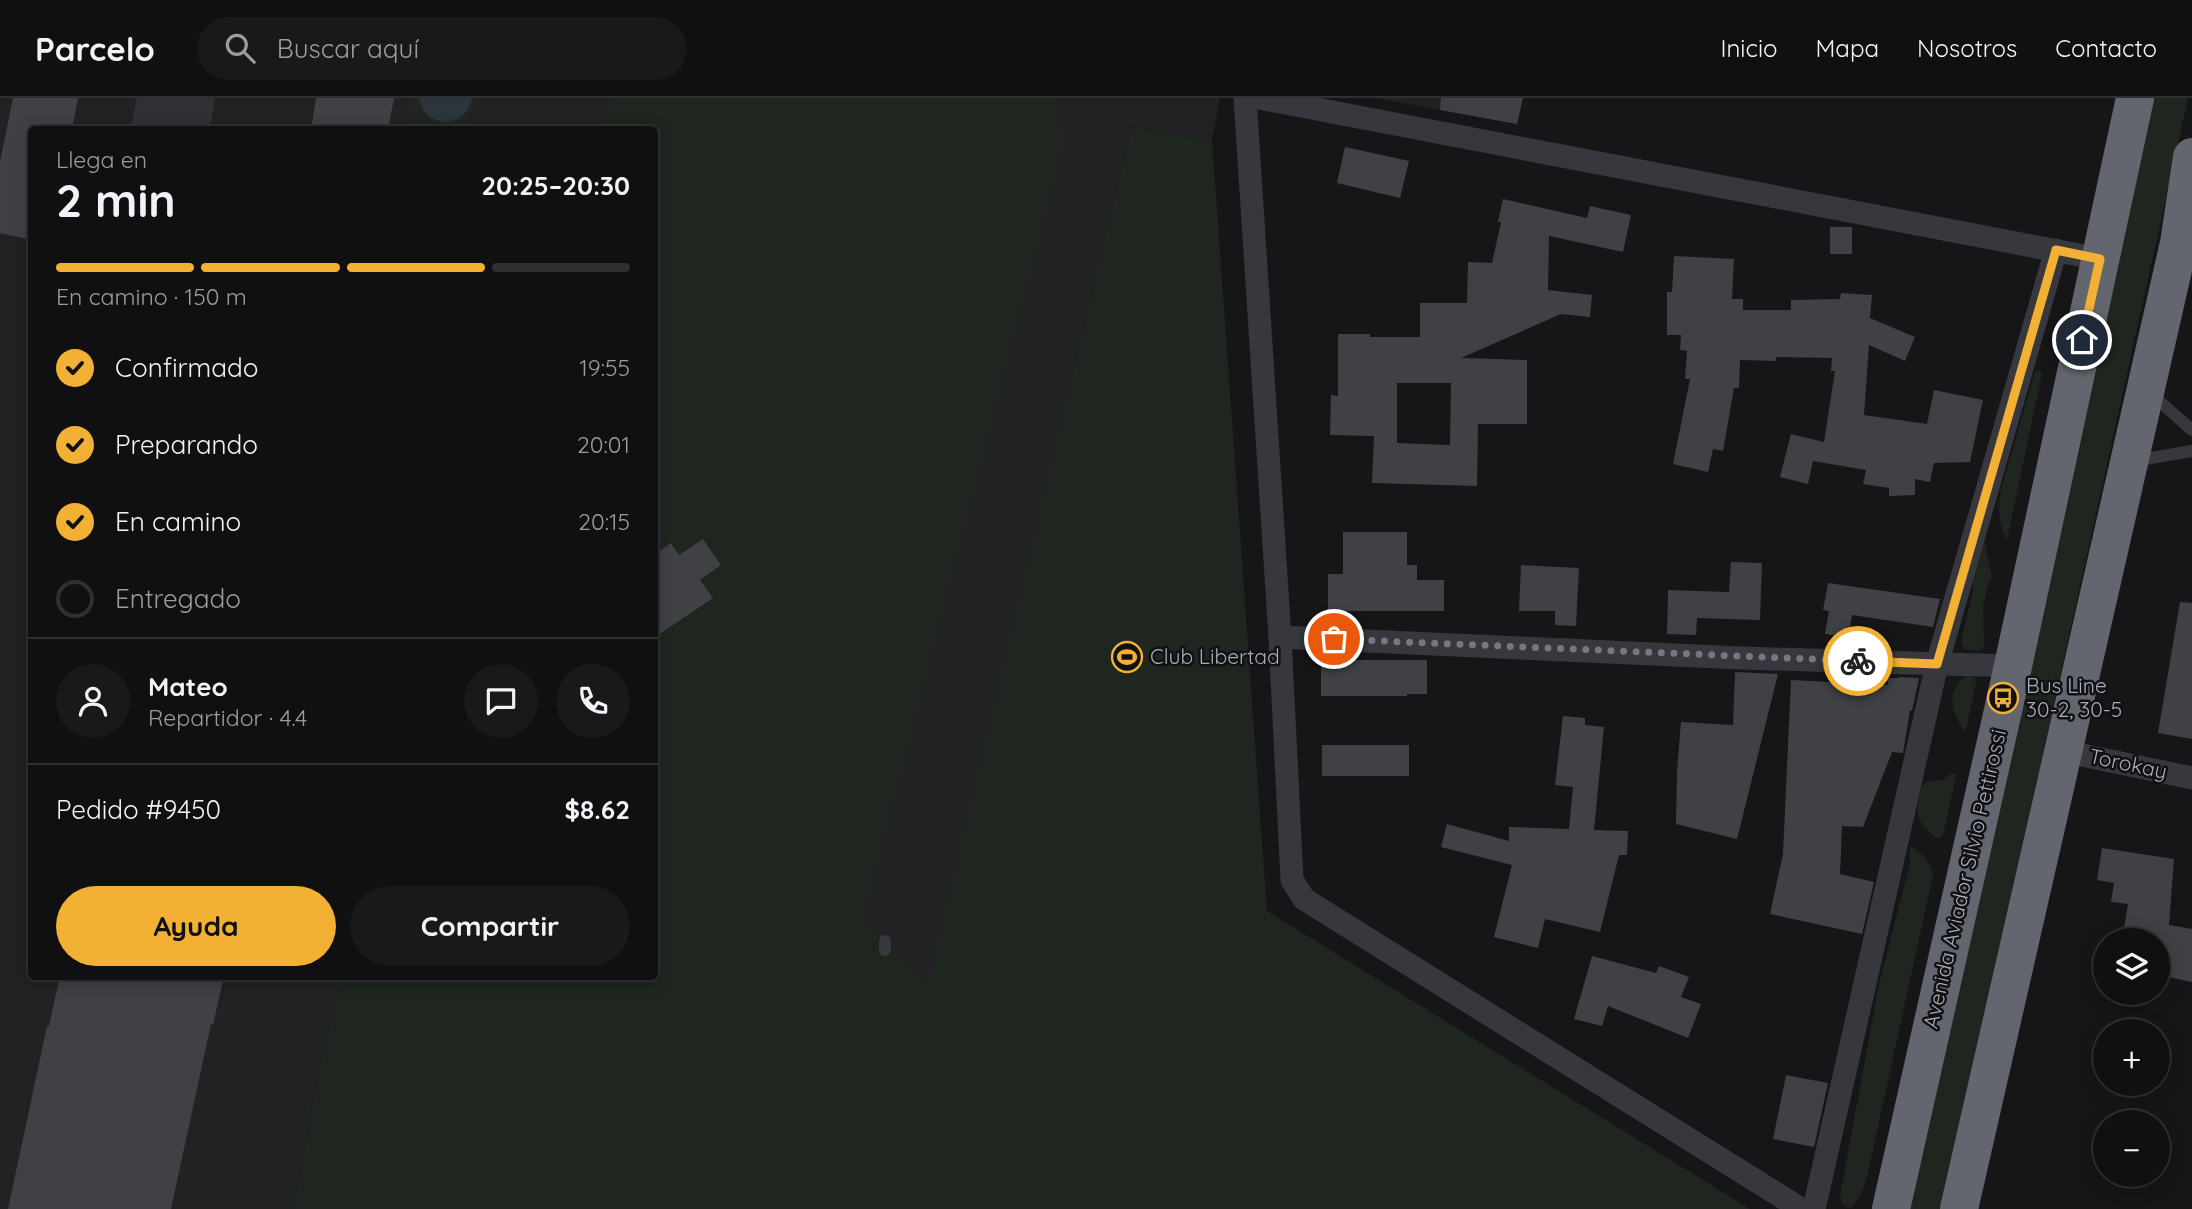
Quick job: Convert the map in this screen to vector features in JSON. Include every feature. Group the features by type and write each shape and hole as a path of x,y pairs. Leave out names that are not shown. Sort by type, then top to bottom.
{"highway":[{"name":"Avenida Aviador Silvio Pettirossi","path":"1892,1209 2013,666 2135,98"},
{"path":"1959,1209 2145,389 2186,242 2191,170"}],"street":[{"path":"1245,98 1280,637 1292,880 1304,899 1801,1209"},
{"path":"1259,98 2100,259"},
{"path":"1814,1209 1937,664 2056,250"},
{"path":"1280,637 1741,658 2013,666"},
{"name":"Torokay","path":"2063,751 2192,778"}],"lane":[{"path":"2145,389 2192,430"},
{"path":"2130,462 2192,451"}],"shaded area":[{"path":"0,98 1220,98 1212,140 1131,127 928,987 885,941 861,922 712,598 658,636 658,126 28,126 28,980 340,980 318,1074 293,1209 0,1209"},
{"path":"413,98 477,98 466,126 408,126"},
{"path":"419,98 472,98 462,116 446,122 429,116"},
{"name":"Club Libertad","path":"609,98 1056,100 1063,137 1060,157 862,922 885,941 927,986 1131,127 1212,140 1267,911 1750,1209 293,1209 318,1074 340,980 658,980 658,636 712,598 700,580 721,565 703,539 679,555 671,543 658,553 658,126 599,126"},
{"path":"1376,98 1523,98 1517,124"},
{"path":"2152,98 2188,98 1940,1209 1905,1209"},
{"path":"2040,370 2042,374 2007,540 1999,515 2001,489 2035,372"},
{"path":"1984,540 1992,577 1983,607 1984,646 1979,651 1964,649 1961,641 1973,590 1973,575"},
{"path":"1967,676 1975,678 1976,685 1964,731 1952,702 1955,688"},
{"path":"1952,773 1956,776 1943,835 1936,838 1920,821 1918,815 1922,786 1945,779"},
{"path":"1909,846 1924,858 1933,875 1867,1177 1857,1200 1852,1207 1847,1208 1842,1204 1840,1196 1879,984 1910,864"}],"building":[{"path":"13,98 78,98 73,126 28,126 28,239 0,233 0,162"},
{"path":"316,98 394,98 389,126 312,126"},
{"path":"1441,98 1523,98 1517,124 1440,110"},
{"path":"1345,147 1409,161 1400,198 1337,183"},
{"path":"1503,199 1587,218 1590,206 1631,215 1623,252 1549,236 1548,290 1592,295 1590,317 1561,314 1461,358 1527,360 1527,424 1478,424 1477,486 1372,483 1374,436 1330,435 1331,395 1338,396 1338,334 1420,337 1420,303 1467,303 1468,262 1492,263 1501,222 1498,222","holes":["1397,383 1451,383 1450,445 1397,443"]},
{"path":"1830,227 1852,227 1852,254 1830,254"},
{"path":"1674,256 1734,259 1732,299 1743,299 1743,310 1791,310 1791,300 1840,299 1841,293 1872,295 1870,318 1915,337 1905,361 1869,345 1864,415 1927,424 1934,390 1983,400 1970,462 1934,463 1930,482 1915,479 1915,495 1889,496 1889,488 1863,484 1866,470 1813,461 1808,484 1780,477 1791,434 1824,442 1835,371 1831,371 1832,358 1776,357 1776,361 1740,360 1739,388 1734,388 1723,451 1713,449 1708,472 1673,464 1690,379 1685,379 1687,351 1680,350 1681,335 1667,335 1667,292 1672,292"},
{"path":"1343,532 1407,532 1407,565 1417,565 1417,580 1444,580 1444,611 1328,611 1328,574 1343,574"},
{"path":"703,539 721,565 700,580 713,598 658,635 658,552 671,543 679,555"},
{"path":"1731,562 1762,563 1760,620 1697,618 1696,635 1667,634 1668,590 1729,592"},
{"path":"1521,565 1579,568 1576,626 1555,625 1555,611 1519,611"},
{"path":"1828,583 1940,599 1933,627 1852,615 1848,637 1825,634 1829,611 1823,610"},
{"path":"2180,602 2192,603 2192,739 2158,733"},
{"path":"1321,660 1427,660 1427,694 1321,696"},
{"path":"1735,672 1778,674 1737,839 1676,824 1681,722 1733,725"},
{"path":"1888,678 1919,678 1912,711 1910,710 1903,753 1892,752 1863,827 1842,826 1840,874 1874,882 1862,934 1770,914 1783,854 1791,680 1888,685"},
{"path":"1563,716 1585,718 1585,725 1604,727 1594,830 1628,831 1627,855 1619,855 1600,932 1545,919 1538,948 1494,937 1512,865 1441,847 1447,824 1509,841 1509,827 1569,829 1573,787 1555,785"},
{"path":"1322,745 1409,745 1409,776 1322,776"},
{"path":"2102,848 2174,859 2169,925 2192,929 2192,982 2170,977 2170,928 2124,928 2128,904 2111,902 2114,883 2097,880"},
{"path":"1592,956 1656,973 1659,966 1689,977 1681,997 1701,1004 1688,1038 1608,1006 1602,1026 1574,1019"},
{"path":"59,980 223,980 171,1209 8,1209"},
{"path":"1786,1075 1828,1083 1814,1147 1773,1139"}],"taxiway":[{"path":"171,126 176,98"}],"way so far":[{"path":"1334,639 1858,661"}],"place":[{"name":"Club Libertad","path":"1127,657"},
{"name":"Bus Line 30-2, 30-5","path":"2003,698"}],"route":[{"path":"1858,661 1937,664 2056,250 2100,259 2082,340"}]}
